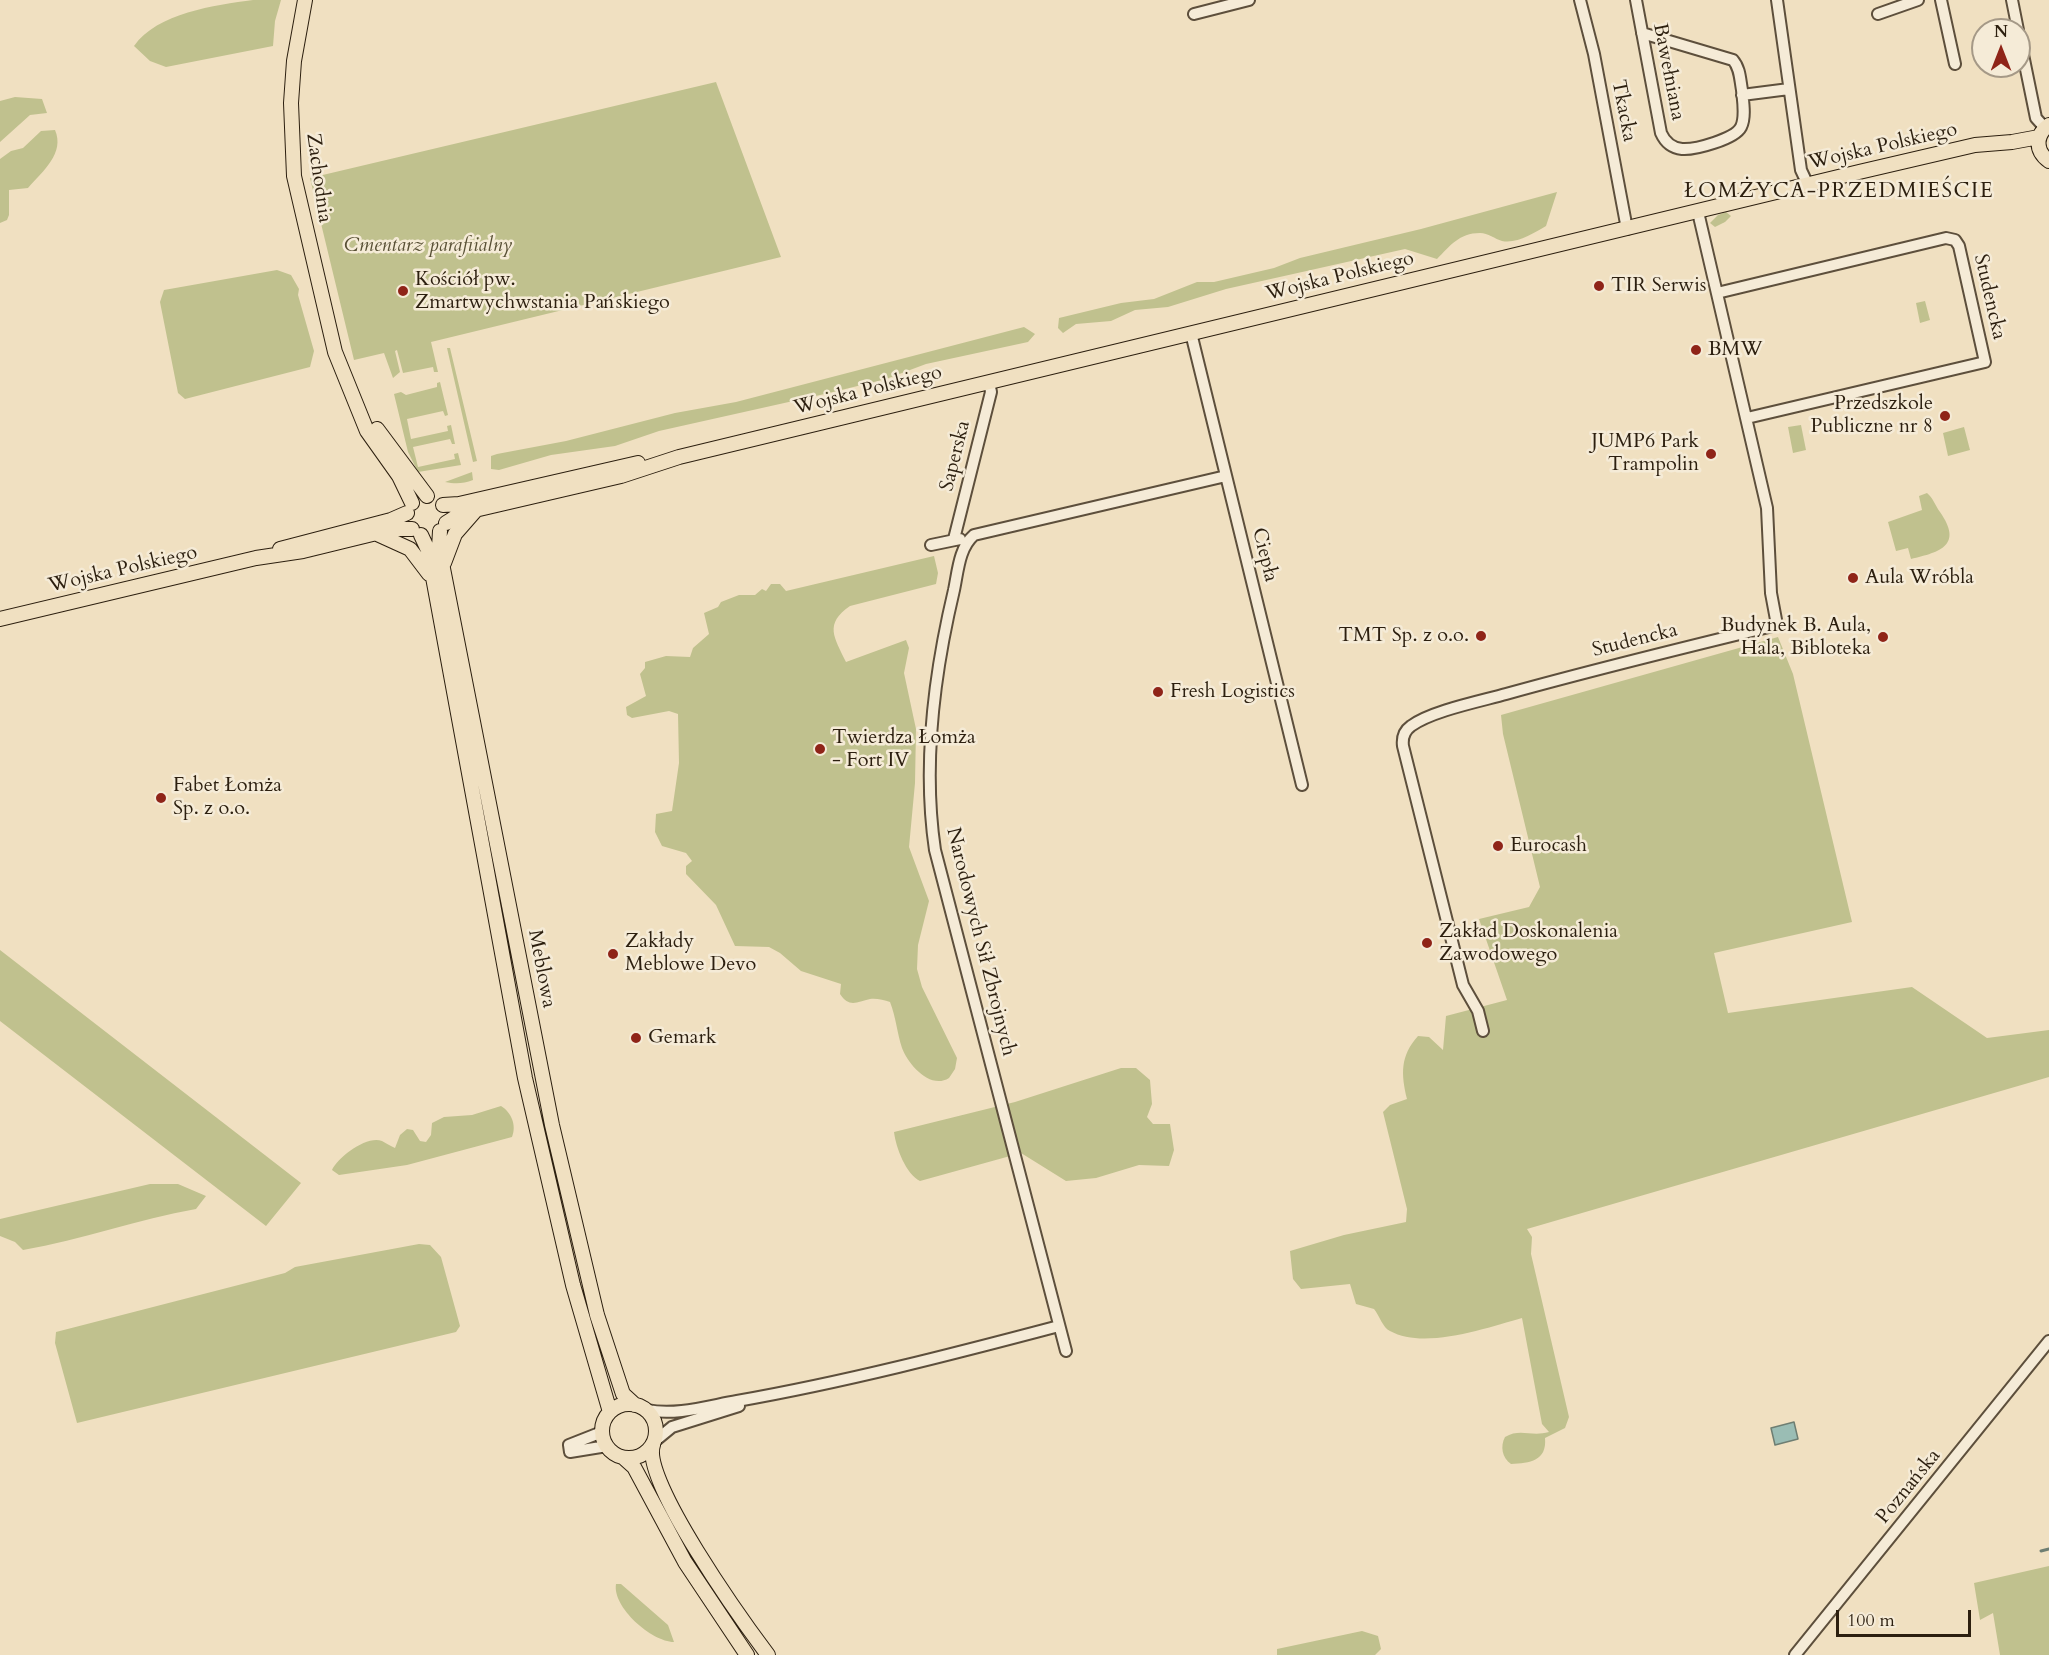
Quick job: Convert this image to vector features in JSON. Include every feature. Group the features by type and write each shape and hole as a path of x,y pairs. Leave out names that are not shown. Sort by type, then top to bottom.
{"main road":[{"name":"Zachodnia","path":"305,0 294,61 291,103 294,176 335,352 367,431 402,482 410,508"},
{"name":"Wojska Polskiego","path":"444,505 459,504 611,468 679,457 1808,184 1975,145 2012,142 2044,130"},
{"path":"2044,130 2044,156"},
{"name":"Wojska Polskiego","path":"2012,142 2044,156"},
{"name":"Zachodnia","path":"351,393 427,496"},
{"name":"Wojska Polskiego","path":"443,527 457,515 621,476 679,457"},
{"path":"427,496 436,498 444,505 447,514 443,527 433,535 416,532 410,508 427,496"},
{"name":"Wojska Polskiego","path":"255,558 296,543 391,520 410,508"},
{"path":"444,565 455,534 476,510"},
{"name":"Meblowa","path":"443,527 439,548 552,1125 597,1315 623,1394 641,1407"},
{"name":"Wojska Polskiego","path":"0,620 255,558 303,551 377,534 416,532"},
{"name":"Meblowa","path":"416,532 428,550 430,576 525,1078 576,1295 610,1413"},
{"path":"377,534 410,549 430,576"},
{"path":"747,1655 704,1594 664,1527 634,1467 607,1446 602,1432 604,1422 619,1406 641,1407 655,1421 651,1456 653,1467 673,1508 721,1589 768,1655"},
{"path":"624,1458 640,1456 654,1443"}],"street":[{"path":"1194,14 1249,0"},
{"name":"Tkacka","path":"1581,0 1594,54 1627,229"},
{"name":"Bawełniana","path":"1636,0 1661,133 1668,144 1684,149 1733,135 1742,125 1742,95"},
{"path":"1777,0 1801,170 1808,184"},
{"path":"1878,14 1918,0"},
{"path":"1941,0 1955,64"},
{"path":"2012,0 2016,18"},
{"path":"1642,33 1733,60 1739,72 1742,95 1789,89"},
{"path":"2028,78 2036,118 2044,130"},
{"name":"Studencka","path":"1483,1031 1478,1011 1463,985 1403,746 1402,739 1407,730 1419,721 1469,704 1617,663 1777,625 1771,593 1767,508 1698,212"},
{"name":"Studencka","path":"1717,292 1946,238 1955,240 1959,246 1985,362 1747,418"},
{"name":"Ciepła","path":"1191,333 1302,785"},
{"name":"Saperska","path":"954,539 991,392 990,382"},
{"path":"931,545 954,539 969,540 982,533 1226,476"},
{"name":"Narodowych Sił Zbrojnych","path":"969,540 963,550 936,674 932,740 932,830 943,885 1007,1118 1066,1351"},
{"path":"641,1407 666,1412 781,1393 1059,1326"},
{"name":"Poznańska","path":"1795,1655 2049,1341"},
{"path":"654,1443 672,1427 781,1393"},
{"path":"602,1432 569,1449 607,1446"}],"green space":[{"path":"253,0 281,0 275,21 273,46 166,67 150,61 134,46 144,35 172,18 205,8"},
{"name":"Cmentarz parafiialny","path":"716,82 781,257 431,342 438,372 434,372 433,367 403,373 397,350 395,351 400,372 393,378 384,353 354,360 310,178"},
{"path":"15,97 42,99 47,113 30,115 0,142 0,101"},
{"path":"55,130 57,146 51,161 28,188 9,190 9,215 7,220 0,223 0,159 11,151 23,148 41,131"},
{"path":"1557,192 1546,226 1531,235 1508,242 1480,233 1466,235 1437,259 1405,249 1226,289 1168,307 1135,310 1111,321 1076,324 1063,333 1058,328 1059,318 1121,303 1154,299 1197,282 1214,282 1274,268 1300,258 1421,229"},
{"path":"1726,212 1731,216 1725,222 1715,227 1710,223 1718,215"},
{"path":"277,270 291,275 299,289 298,295 314,351 310,367 185,399 178,393 160,302 164,290"},
{"path":"1925,301 1930,320 1920,323 1916,303"},
{"path":"1024,327 1035,334 1028,342 926,364 886,379 829,393 659,431 615,446 551,455 499,470 491,469 491,456 497,454 566,441 675,413 736,402"},
{"path":"447,348 450,348 477,461 473,462"},
{"path":"440,382 448,415 445,416 443,411 407,419 411,439 448,431 447,426 451,425 455,444 452,444 450,439 413,447 418,467 455,459 454,454 458,453 461,465 418,472 408,452 394,394 401,392 406,395 437,387 437,383"},
{"path":"1801,425 1806,450 1793,453 1788,427"},
{"path":"1964,427 1970,450 1948,456 1943,433"},
{"path":"472,472 473,480 459,483 445,482"},
{"path":"1927,493 1947,523 1949,540 1939,550 1911,559 1908,548 1896,551 1888,522 1922,510 1919,496"},
{"path":"934,556 938,573 936,584 850,606 837,619 834,631 846,662 906,640 909,648 904,673 916,729 915,783 909,847 929,901 918,945 917,969 922,987 957,1058 955,1069 949,1078 942,1081 927,1078 909,1061 902,1048 890,1002 872,999 850,1003 840,994 841,984 801,971 769,947 735,946 716,905 686,874 686,866 692,861 686,853 662,846 655,832 656,814 672,811 679,763 678,714 669,711 632,718 627,715 626,707 646,696 640,674 645,668 645,662 666,656 690,657 693,648 709,634 704,613 718,607 721,602 739,595 755,595 762,589 766,591 771,584 780,584 786,591"},
{"path":"1778,637 1793,674 1852,922 1714,953 1728,1013 1912,987 1987,1038 2049,1030 2049,1077 1527,1229 1532,1237 1531,1254 1569,1417 1565,1428 1545,1438 1545,1446 1540,1456 1525,1463 1511,1464 1503,1452 1505,1437 1516,1433 1549,1432 1542,1424 1522,1318 1473,1332 1437,1338 1404,1336 1390,1331 1374,1309 1356,1304 1350,1284 1301,1289 1293,1279 1290,1251 1344,1235 1406,1222 1407,1209 1383,1112 1390,1105 1407,1099 1403,1073 1408,1051 1418,1036 1429,1037 1443,1050 1446,1016 1507,1000 1479,919 1529,907 1540,887 1503,734 1501,715"},
{"path":"0,950 301,1183 266,1226 0,1021"},
{"path":"1121,1068 1136,1068 1150,1080 1152,1104 1147,1117 1153,1124 1170,1124 1174,1150 1169,1166 1139,1165 1096,1178 1066,1181 1021,1153 920,1181 910,1173 899,1153 894,1132 1015,1102"},
{"path":"501,1106 512,1119 514,1128 512,1137 407,1165 339,1175 332,1170 340,1159 361,1144 376,1140 395,1148 400,1135 407,1129 413,1130 420,1141 426,1142 431,1135 432,1123 444,1117 472,1115"},
{"path":"150,1184 178,1184 206,1196 196,1209 45,1246 23,1250 15,1242 0,1236 0,1219"},
{"path":"419,1244 430,1245 441,1257 460,1326 456,1332 77,1423 55,1343 56,1332 285,1273 295,1267"},
{"path":"2049,1566 2049,1655 2000,1655 1993,1613 1980,1620 1974,1583"},
{"path":"616,1584 621,1584 668,1625 674,1642 655,1636 635,1622 620,1603 616,1593"},
{"path":"1362,1631 1378,1636 1381,1649 1375,1655 1277,1655 1277,1649"}],"water":[{"path":"1794,1422 1798,1439 1775,1445 1771,1428"}],"waterway":[{"path":"2041,1551 2049,1549"}],"place":[{"name":"TIR Serwis","path":"1599,286"},
{"name":"Kościół pw. Zmartwychwstania Pańskiego","path":"403,291"},
{"name":"BMW","path":"1696,350"},
{"name":"Przedszkole Publiczne nr 8","path":"1945,416"},
{"name":"JUMP6 Park Trampolin","path":"1711,454"},
{"name":"Aula Wróbla","path":"1853,578"},
{"name":"TMT Sp. z o.o.","path":"1481,636"},
{"name":"Budynek B. Aula, Hala, Bibloteka","path":"1883,637"},
{"name":"Fresh Logistics","path":"1158,692"},
{"name":"Twierdza Łomża - Fort IV","path":"820,749"},
{"name":"Fabet Łomża Sp. z o.o.","path":"161,798"},
{"name":"Eurocash","path":"1498,846"},
{"name":"Zakład Doskonalenia Zawodowego","path":"1427,943"},
{"name":"Zakłady Meblowe Devo","path":"613,954"},
{"name":"Gemark","path":"636,1038"}],"district":[{"name":"ŁOMŻYCA-PRZEDMIEŚCIE","path":"1839,192"}]}
